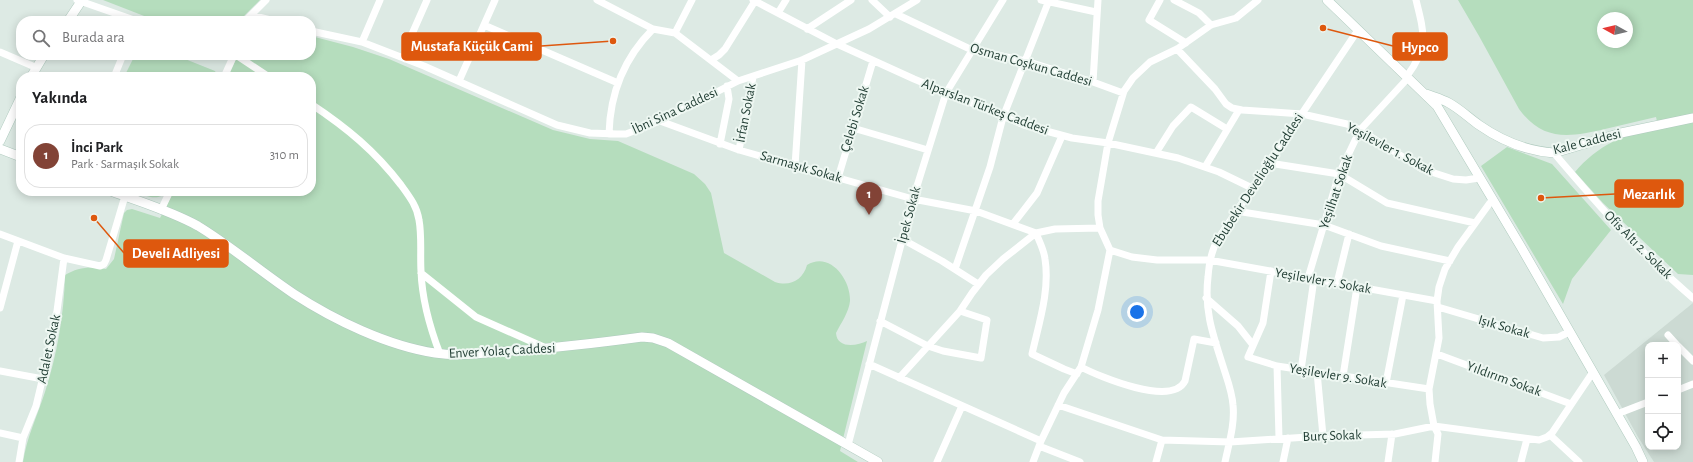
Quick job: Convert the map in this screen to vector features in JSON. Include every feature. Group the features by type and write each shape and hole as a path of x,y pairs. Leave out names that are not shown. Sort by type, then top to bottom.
{"street":[{"path":"251,15 266,0"},
{"path":"362,42 380,0"},
{"path":"405,59 414,28 427,0"},
{"path":"459,82 495,0"},
{"path":"597,0 653,28 675,33 738,82"},
{"path":"675,33 692,0"},
{"path":"711,60 725,49 754,0"},
{"name":"Alparslan Türkeş Caddesi","path":"754,0 837,44 946,93 1040,130 1062,136 1108,143 1156,153 1205,166 1252,188"},
{"path":"778,13 786,0"},
{"path":"807,29 851,0"},
{"name":"Osman Coşkun Caddesi","path":"872,0 893,16 972,50 1026,61 1123,93"},
{"name":"İbni Sina Caddesi","path":"316,31 362,42 557,125 580,131 626,134 660,121 727,86 802,60 837,44 893,16 918,0"},
{"name":"İpek Sokak","path":"848,445 913,199 946,93 1003,0"},
{"path":"1093,82 1096,12 1098,0"},
{"path":"1160,0 1149,20 1186,43"},
{"path":"1174,0 1199,13 1211,25"},
{"path":"1033,462 1040,443 1058,405 1079,371 1098,310 1110,250 1100,228 1098,202 1108,143 1123,93 1132,78 1144,66 1177,49 1211,25 1236,18 1258,0"},
{"path":"1327,0 1437,106 1636,447 1647,462"},
{"name":"Yeşilhat Sokak","path":"1302,370 1311,279 1324,225 1340,174 1360,130 1408,77 1416,63 1422,41 1422,19 1416,0"},
{"path":"71,16 80,1 123,16"},
{"path":"955,269 990,167 1003,116 1026,61 1044,1 1068,3 1096,12"},
{"path":"251,15 255,16"},
{"path":"484,25 618,83"},
{"path":"609,134 612,101 618,83 633,52 653,28"},
{"name":"Ebubekir Develioğlu Caddesi","path":"1225,462 1234,419 1233,404 1230,388 1209,322 1206,298 1209,260 1215,244 1236,211 1358,30"},
{"path":"1177,49 1215,89 1226,104 1239,110 1205,166"},
{"path":"0,52 16,59"},
{"path":"19,60 35,67"},
{"path":"33,72 40,60"},
{"path":"116,72 121,60"},
{"path":"226,72 232,60"},
{"path":"243,60 261,72"},
{"path":"795,166 802,60"},
{"name":"Çelebi Sokak","path":"838,178 873,60"},
{"name":"İrfan Sokak","path":"739,150 754,76"},
{"path":"720,144 729,96 727,86"},
{"name":"Kale Caddesi","path":"1423,93 1449,103 1480,126 1513,144 1531,150 1554,153 1621,133 1693,118"},
{"path":"0,141 16,107"},
{"path":"316,107 344,126 367,146 385,166 412,201 420,220 421,273 427,312 440,354"},
{"path":"1156,153 1173,126 1191,107 1227,129"},
{"name":"Yeşilevler 1. Sokak","path":"1239,110 1302,114 1347,124 1360,130 1422,170 1453,179 1466,180 1479,178"},
{"name":"Sarmaşık Sokak","path":"660,121 739,150 913,199 976,211 1036,233"},
{"path":"853,128 928,150"},
{"path":"1013,224 1037,193 1062,136"},
{"path":"0,149 16,155"},
{"name":"Ofis Altı 2. Sokak","path":"1554,153 1624,234 1652,262 1693,298"},
{"path":"1269,163 1340,174 1387,203 1475,223"},
{"path":"0,234 64,258 97,266 104,264 125,196"},
{"name":"Enver Yolaç Caddesi","path":"125,196 178,216 202,229 294,294 329,314 386,340 421,351 460,356 642,337 660,340 878,462"},
{"path":"161,210 168,196"},
{"path":"1435,462 1438,434 1434,426 1430,404 1430,389 1439,326 1437,304 1441,280 1450,261 1492,200"},
{"path":"1236,211 1324,225 1381,246 1450,261"},
{"path":"899,378 960,311 978,284 998,263 1036,233 1055,229 1100,228"},
{"path":"1036,233 1045,258 1046,284 1043,308 1032,354 1064,369 1079,371 1133,387 1158,391 1175,390 1185,381 1194,339 1216,343"},
{"path":"1337,283 1349,234"},
{"path":"902,239 978,284"},
{"path":"0,306 18,241"},
{"name":"Yeşilevler 7. Sokak","path":"1110,250 1132,256 1157,260 1209,260 1403,295 1437,304"},
{"name":"Adalet Sokak","path":"19,462 23,438 36,406 43,379 57,311 64,258"},
{"path":"1206,298 1238,326 1253,345 1263,323 1271,272"},
{"path":"421,273 476,317 546,348"},
{"path":"1344,376 1357,287"},
{"path":"1386,383 1403,295"},
{"name":"Işık Sokak","path":"1437,304 1543,338 1559,337 1569,332"},
{"path":"880,321 928,346 943,351 981,358 987,320 960,311"},
{"path":"1668,335 1675,342"},
{"name":"Yeşilevler 9. Sokak","path":"1253,345 1248,357 1277,366 1430,389"},
{"path":"1681,348 1693,361"},
{"name":"Yıldırım Sokak","path":"1436,354 1571,404"},
{"path":"869,364 1080,462"},
{"path":"1277,366 1279,438"},
{"path":"0,371 43,379"},
{"path":"1317,372 1323,436"},
{"path":"1576,461 1550,435 1593,372"},
{"path":"1681,389 1693,384"},
{"path":"1617,414 1645,403"},
{"name":"Burç Sokak","path":"1058,405 1162,440 1230,442 1279,438 1392,434 1434,426 1527,440 1539,440 1550,435"},
{"path":"937,462 962,406"},
{"path":"0,433 23,438"},
{"path":"1388,462 1392,434"},
{"path":"1283,462 1288,438"},
{"path":"1156,462 1162,440"},
{"path":"1521,462 1527,440"},
{"path":"1636,447 1642,462"}],"shaded area":[{"path":"1693,303 1693,462 1654,462 1646,450 1681,450 1681,342 1645,342 1645,448 1604,375"}],"green space":[{"path":"103,0 260,0 244,16 144,16"},
{"path":"1458,0 1693,0 1693,275 1678,274 1603,203 1575,172 1593,155 1612,142 1623,137 1647,131 1659,130 1656,117 1605,129 1569,135 1548,132 1538,127 1528,120 1519,109"},
{"path":"316,37 353,47 389,59 553,130 590,139 618,141 694,174 705,184 711,193 724,253 775,282 786,284 795,281 802,275 807,265 815,262 824,262 831,265 838,270 843,277 847,285 850,301 836,333 837,338 840,342 848,345 867,341 840,451 858,462 23,462 32,427 45,392 53,364 61,320 65,275 75,270 85,268 106,269 114,259 124,213 127,210 132,209 160,218 171,196 316,196 316,72 230,72 236,60 316,60"},
{"path":"132,60 188,60 216,72 126,72"},
{"path":"1507,147 1552,164 1611,230 1572,279 1563,304 1481,166"},
{"path":"147,196 162,196 160,197"}],"place":[{"name":"Hypco","path":"1323,28"},
{"name":"Mustafa Küçük Cami","path":"613,41"},
{"name":"Mezarlık","path":"1541,198"},
{"name":"İnci Park","path":"869,215"},
{"name":"Develi Adliyesi","path":"94,218"}]}
